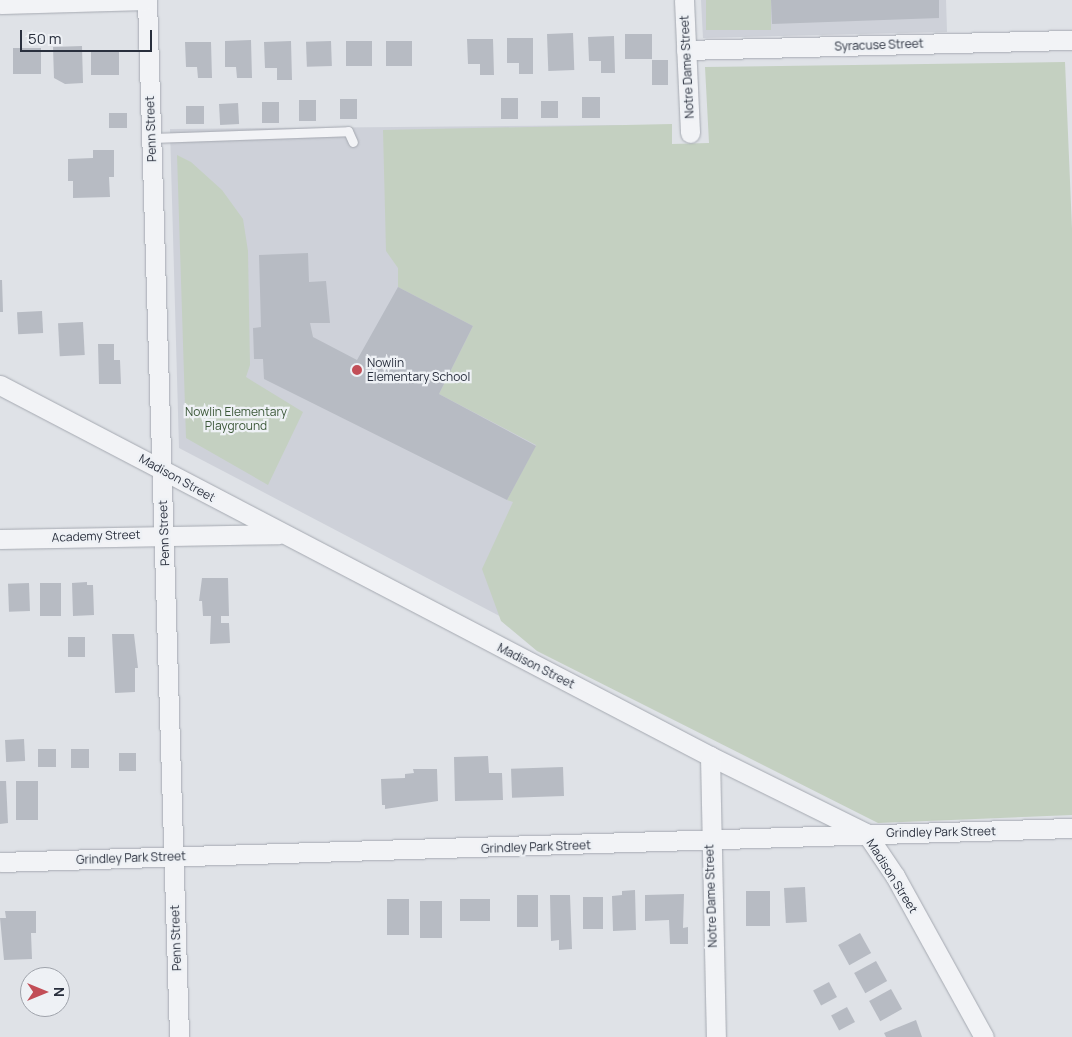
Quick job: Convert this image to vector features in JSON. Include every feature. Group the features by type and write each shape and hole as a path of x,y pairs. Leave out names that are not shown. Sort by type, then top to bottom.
{"street":[{"path":"0,4 146,0"},
{"name":"Penn Street","path":"146,0 152,138 179,1037"},
{"name":"Notre Dame Street","path":"684,0 690,133"},
{"name":"Syracuse Street","path":"686,50 1072,40"},
{"name":"Madison Street","path":"0,385 710,756 866,833 895,876 984,1037"},
{"name":"Academy Street","path":"0,539 164,534 283,534"},
{"name":"Notre Dame Street","path":"710,756 709,842 716,1037"},
{"name":"Grindley Park Street","path":"0,862 709,842 866,833 1072,828"}],"lane":[{"path":"152,138 348,131 352,142"}],"shaded area":[{"path":"701,0 946,0 947,32 703,38"},
{"path":"622,125 511,622 179,448 170,129"}],"green space":[{"path":"706,0 771,0 771,30 706,30"},
{"path":"1065,62 1072,229 1072,815 878,823 537,651 501,621 482,569 513,502 507,500 536,445 439,394 473,326 398,287 398,268 386,251 383,130 672,124 672,144 709,143 705,67"},
{"name":"Nowlin Elementary Playground","path":"177,155 191,162 222,190 243,219 248,251 250,365 246,377 303,412 268,485 186,438"}],"building":[{"path":"771,0 939,0 939,18 772,24"},
{"path":"573,33 574,70 548,71 547,34"},
{"path":"625,34 652,34 652,59 625,59"},
{"path":"614,36 615,73 601,73 601,61 589,61 588,37"},
{"path":"507,38 533,38 533,74 519,74 519,63 507,63"},
{"path":"467,39 493,39 494,75 480,75 480,64 468,64"},
{"path":"251,40 252,78 237,78 236,67 225,67 225,41"},
{"path":"291,41 292,80 277,80 277,68 265,68 264,42"},
{"path":"331,41 332,66 307,67 306,42"},
{"path":"346,41 372,41 372,66 346,66"},
{"path":"386,41 412,41 412,66 386,66"},
{"path":"185,42 211,42 212,78 198,78 197,67 186,67"},
{"path":"82,46 83,83 65,84 54,78 53,47"},
{"path":"13,48 41,48 41,74 13,74"},
{"path":"91,50 119,50 119,75 91,75"},
{"path":"652,60 668,60 668,85 652,85"},
{"path":"582,97 600,97 600,118 582,118"},
{"path":"501,98 518,98 518,119 501,119"},
{"path":"340,99 357,99 357,119 340,119"},
{"path":"299,100 316,100 316,121 299,121"},
{"path":"541,101 558,101 558,118 541,118"},
{"path":"262,102 279,102 279,123 262,123"},
{"path":"238,103 239,124 220,125 219,104"},
{"path":"186,106 204,106 204,124 186,124"},
{"path":"109,113 127,113 127,128 109,128"},
{"path":"93,150 114,150 114,177 109,177 110,197 73,198 73,181 68,181 68,159 93,158"},
{"name":"Nowlin Elementary School","path":"308,253 309,282 326,281 330,323 310,323 313,337 357,360 398,287 473,326 439,394 536,446 507,500 264,379 263,359 254,359 253,328 261,327 259,255"},
{"path":"0,280 2,280 3,312 0,312"},
{"path":"42,311 43,333 18,334 17,312"},
{"path":"83,322 85,355 60,356 58,323"},
{"path":"98,344 114,344 114,360 120,360 121,384 99,384"},
{"path":"202,578 228,578 229,616 221,616 221,623 229,623 230,643 210,644 211,616 203,616 202,601 199,601"},
{"path":"87,582 87,585 93,585 94,615 73,616 72,583"},
{"path":"29,583 30,611 9,612 8,584"},
{"path":"40,583 61,583 61,616 40,616"},
{"path":"112,634 134,634 138,668 135,668 135,692 115,693"},
{"path":"68,637 85,637 85,657 68,657"},
{"path":"24,739 25,761 6,762 5,740"},
{"path":"38,749 56,749 56,767 38,767"},
{"path":"71,749 89,749 89,768 71,768"},
{"path":"119,753 136,753 136,771 119,771"},
{"path":"488,756 489,773 502,773 503,800 455,801 454,757"},
{"path":"563,767 564,796 512,798 511,769"},
{"path":"413,769 437,769 438,801 385,809 385,805 382,805 381,779 405,778 405,774 414,773"},
{"path":"0,781 6,781 8,823 0,824"},
{"path":"16,781 38,781 38,820 16,820"},
{"path":"805,887 807,922 786,923 784,888"},
{"path":"635,890 636,930 613,931 612,896 622,895 622,891"},
{"path":"746,891 770,891 770,926 746,926"},
{"path":"684,894 683,928 688,927 688,944 670,944 669,920 645,921 645,895"},
{"path":"517,895 538,895 538,927 517,927"},
{"path":"550,895 570,895 572,949 559,950 559,940 551,941"},
{"path":"583,897 603,897 603,929 583,929"},
{"path":"387,899 409,899 409,935 387,935"},
{"path":"460,899 490,899 490,921 460,921"},
{"path":"420,901 442,901 442,938 420,938"},
{"path":"5,911 36,911 36,933 31,933 32,959 4,960 0,918 6,918"},
{"path":"860,933 871,953 849,965 838,945"},
{"path":"876,961 887,981 865,993 854,973"},
{"path":"829,982 837,997 821,1005 813,990"},
{"path":"891,989 902,1009 880,1021 869,1001"},
{"path":"847,1007 855,1022 839,1030 831,1015"},
{"path":"916,1020 922,1037 886,1037 884,1033"}],"place":[{"name":"Nowlin Elementary School","path":"357,370"}]}
